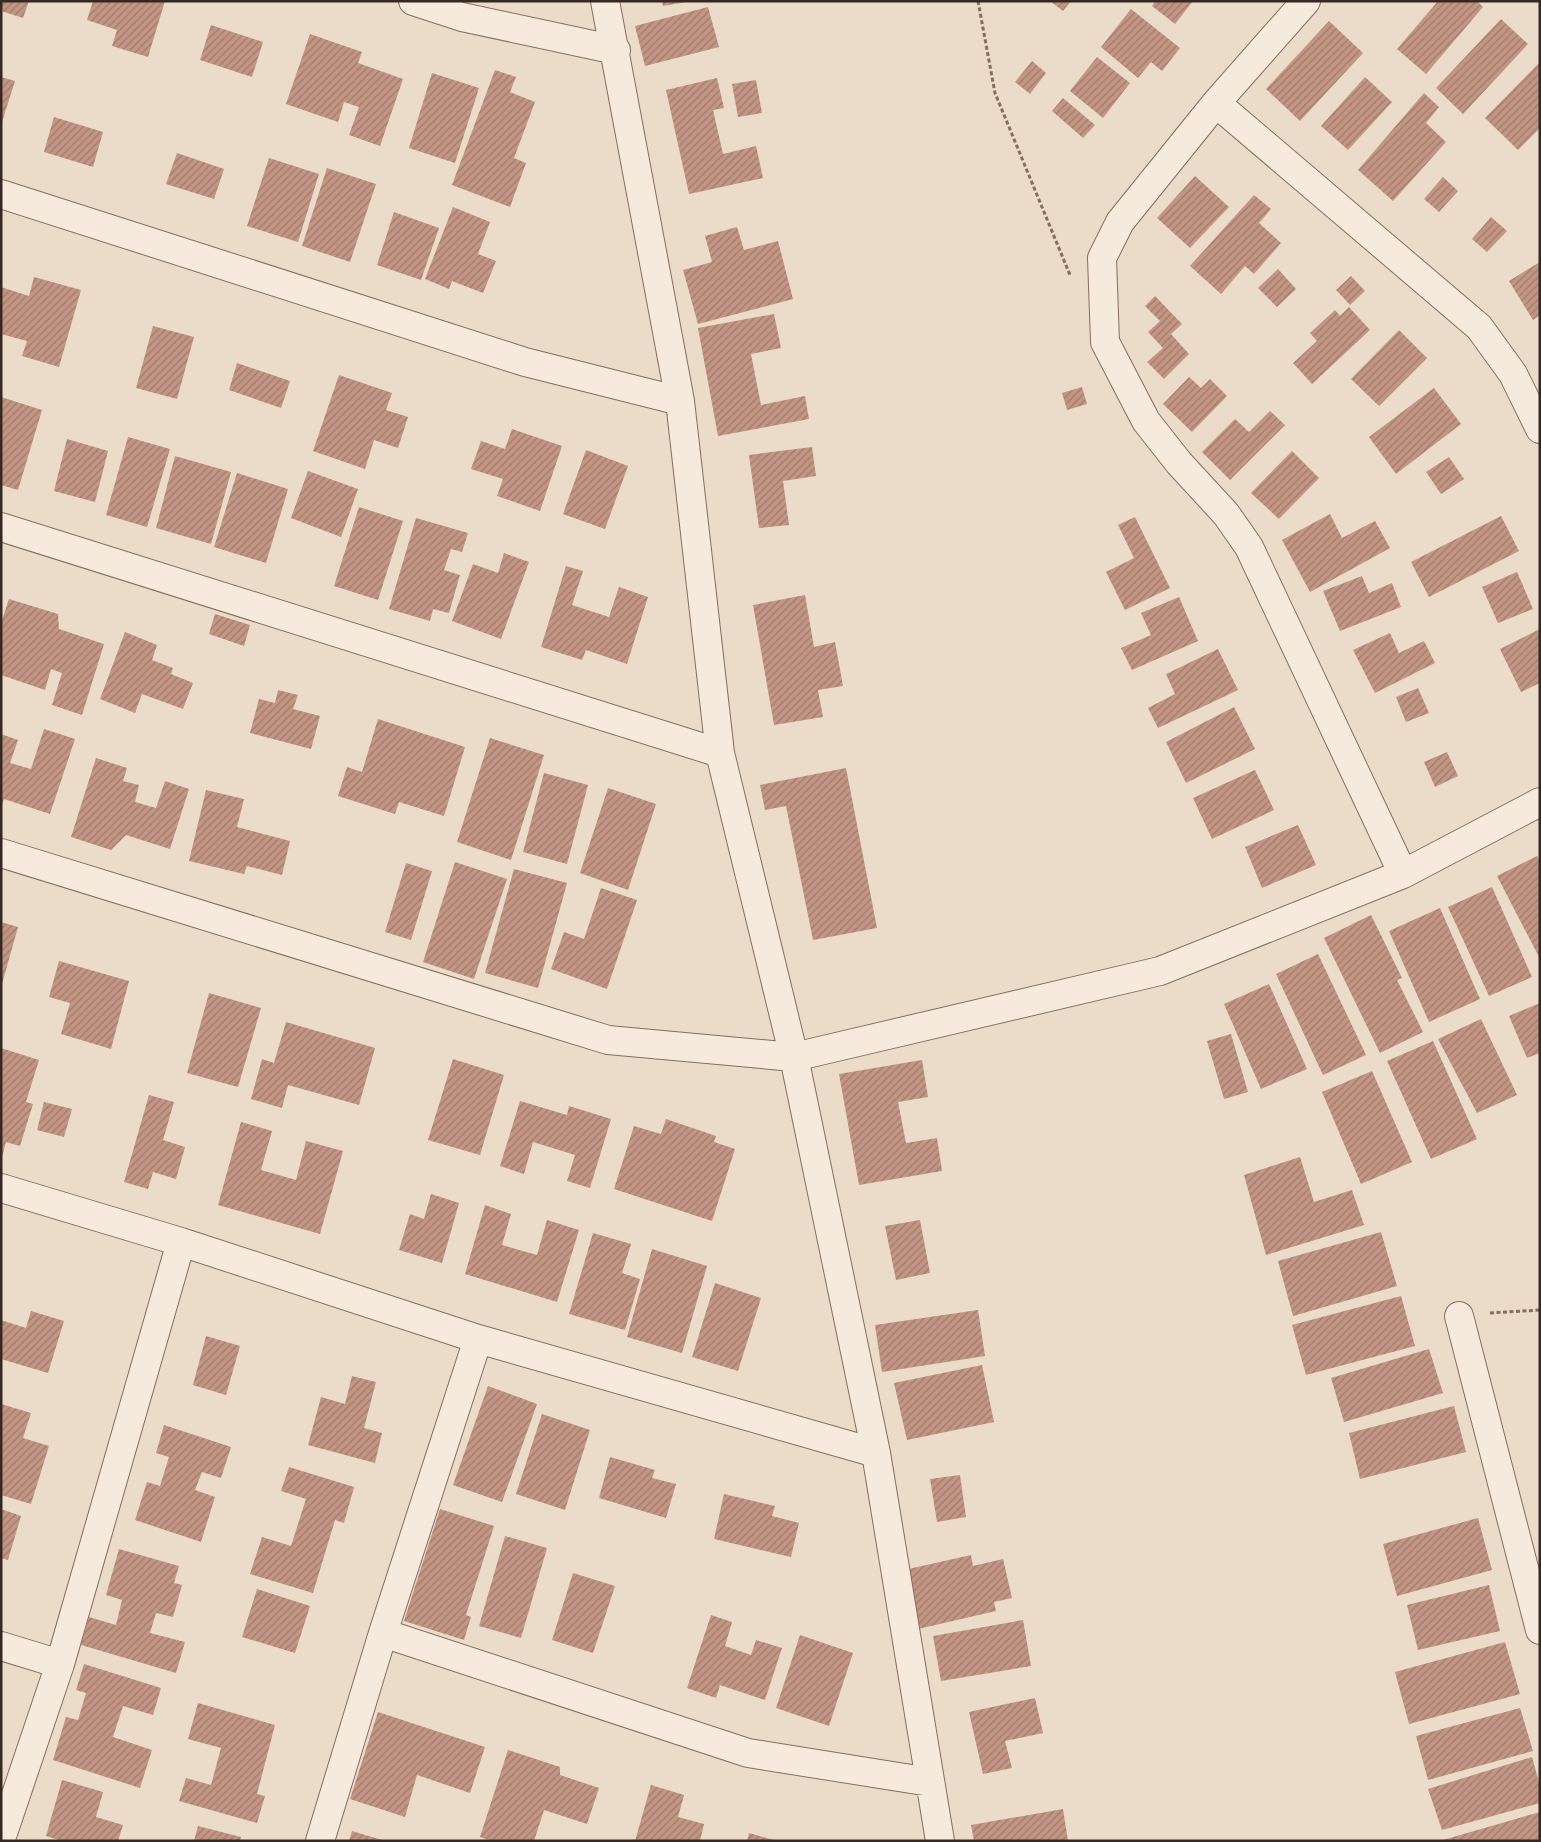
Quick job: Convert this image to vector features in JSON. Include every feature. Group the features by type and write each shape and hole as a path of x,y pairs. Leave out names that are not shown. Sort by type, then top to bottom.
{"street":[{"path":"413,1 462,17 616,50"},
{"path":"605,1 616,50 680,401 720,753 794,1057 876,1453 940,1841"},
{"path":"1306,1 1216,103 1120,222 1102,258 1105,342 1146,421 1179,463 1226,514 1249,547 1403,874"},
{"path":"1216,103 1479,327 1513,374 1540,429"},
{"path":"1,194 525,362 680,401"},
{"path":"1,527 720,753"},
{"path":"1,853 608,1040 794,1057 1160,971 1403,874 1540,802"},
{"path":"1,1188 181,1242 478,1339 876,1453"},
{"path":"1,1839 60,1664 181,1242"},
{"path":"1459,1316 1540,1630"},
{"path":"320,1841 383,1633 478,1339"},
{"path":"383,1633 748,1753 930,1782"},
{"path":"1,1646 60,1664"}],"path":[{"path":"978,1 995,93 1072,281"},
{"path":"1459,1316 1540,1310"}],"building":[{"path":"1,1 29,1 23,18 1,11"},
{"path":"93,1 165,1 148,57 112,46 117,30 87,20"},
{"path":"662,1 685,1 686,2 663,6"},
{"path":"1050,1 1071,1 1063,11"},
{"path":"1155,1 1193,1 1175,24 1152,6"},
{"path":"1438,1 1477,1 1483,7 1426,74 1397,49"},
{"path":"708,7 719,47 645,66 635,26"},
{"path":"1131,9 1180,48 1162,71 1151,62 1138,78 1101,47"},
{"path":"1501,19 1528,44 1463,114 1436,88"},
{"path":"1329,21 1363,53 1300,121 1266,89"},
{"path":"211,25 263,42 252,77 200,60"},
{"path":"310,34 362,52 358,63 403,79 380,146 349,135 359,107 344,102 338,122 286,104"},
{"path":"1097,57 1130,83 1103,118 1070,91"},
{"path":"1032,61 1046,73 1030,94 1015,82"},
{"path":"1540,62 1540,128 1518,150 1485,118"},
{"path":"495,70 516,77 510,92 535,102 514,158 526,163 510,207 452,185"},
{"path":"432,73 479,88 455,163 409,148"},
{"path":"1,77 15,81 2,122 1,122"},
{"path":"1365,77 1392,102 1348,150 1321,126"},
{"path":"717,78 724,108 713,110 723,154 756,146 763,178 689,194 666,90"},
{"path":"756,80 762,113 738,117 732,84"},
{"path":"1424,93 1439,107 1426,123 1446,142 1393,201 1358,170"},
{"path":"1063,98 1095,125 1083,138 1052,111"},
{"path":"54,117 103,132 93,167 44,152"},
{"path":"177,153 224,169 214,199 166,184"},
{"path":"269,158 319,174 298,242 247,226"},
{"path":"327,168 376,184 350,262 302,246"},
{"path":"1195,176 1229,207 1190,248 1157,218"},
{"path":"1443,177 1458,191 1439,212 1424,199"},
{"path":"1254,195 1271,209 1259,223 1281,243 1254,274 1245,266 1221,294 1190,266"},
{"path":"453,207 490,222 478,254 496,261 483,293 452,281 449,289 425,279"},
{"path":"394,212 439,228 421,280 377,265"},
{"path":"1491,217 1507,231 1487,252 1472,239"},
{"path":"737,227 744,250 778,241 793,299 698,324 683,270 712,262 705,236"},
{"path":"1540,262 1540,315 1533,320 1509,281"},
{"path":"1278,269 1296,289 1277,307 1258,288"},
{"path":"1351,276 1365,291 1350,305 1336,290"},
{"path":"34,277 81,290 59,367 22,356 27,341 1,334 1,287 29,296"},
{"path":"1155,296 1182,324 1171,334 1189,354 1164,379 1147,362 1163,348 1148,332 1160,321 1145,306"},
{"path":"1349,307 1370,330 1312,384 1293,363 1317,341 1310,333 1335,310 1340,316"},
{"path":"774,314 781,348 751,354 761,405 805,396 809,419 718,436 698,328"},
{"path":"153,326 194,337 177,399 136,388"},
{"path":"1399,330 1427,358 1379,406 1351,379"},
{"path":"237,363 290,381 281,408 229,390"},
{"path":"339,375 392,393 386,410 408,417 398,448 374,440 365,469 313,451"},
{"path":"1189,377 1201,388 1210,379 1227,396 1192,432 1163,404"},
{"path":"1082,387 1087,404 1067,410 1062,393"},
{"path":"1434,388 1461,424 1396,474 1369,437"},
{"path":"1,397 42,410 18,490 1,485"},
{"path":"1270,411 1285,425 1230,480 1202,452 1235,419 1249,432"},
{"path":"512,429 562,446 540,511 497,496 503,479 471,469 481,441 505,449"},
{"path":"128,437 170,449 147,527 106,515"},
{"path":"67,439 108,451 95,502 54,491"},
{"path":"812,447 816,476 783,481 789,525 759,528 749,455"},
{"path":"586,450 628,466 605,529 563,514"},
{"path":"1292,451 1319,478 1279,519 1251,493"},
{"path":"175,456 231,472 211,544 156,528"},
{"path":"1449,457 1464,479 1441,494 1426,472"},
{"path":"308,471 358,489 341,537 291,518"},
{"path":"237,473 288,489 266,563 214,547"},
{"path":"359,507 403,521 378,600 334,586"},
{"path":"1330,514 1342,538 1375,521 1390,548 1310,592 1282,540"},
{"path":"1501,516 1519,551 1429,597 1411,562"},
{"path":"1135,517 1170,588 1125,610 1106,572 1134,558 1118,525"},
{"path":"416,518 468,533 462,552 451,549 444,570 460,575 449,613 433,609 430,621 389,609"},
{"path":"504,553 529,562 501,639 452,621 473,564 498,573"},
{"path":"566,566 583,571 572,605 609,617 619,587 648,597 627,664 586,650 582,660 541,647"},
{"path":"1517,572 1533,609 1498,623 1482,587"},
{"path":"1362,576 1369,593 1392,583 1401,607 1340,631 1323,591"},
{"path":"805,595 814,647 835,642 843,686 818,690 823,717 774,725 753,605"},
{"path":"1179,597 1198,641 1132,670 1121,648 1151,635 1141,613"},
{"path":"9,599 58,614 59,629 104,644 82,715 52,705 62,673 51,669 45,690 1,675 1,623"},
{"path":"215,614 250,625 244,646 209,634"},
{"path":"1540,629 1540,683 1521,692 1500,649"},
{"path":"125,632 157,645 152,660 173,668 171,674 193,683 183,709 142,694 135,713 100,699"},
{"path":"1390,633 1399,653 1424,641 1435,663 1375,693 1353,650"},
{"path":"1218,649 1238,690 1158,728 1148,708 1175,694 1166,674"},
{"path":"1418,688 1429,713 1406,722 1396,697"},
{"path":"278,690 298,695 293,709 320,716 311,749 250,733 259,699 275,703"},
{"path":"1234,707 1255,749 1186,783 1166,742"},
{"path":"378,719 465,747 444,816 399,802 395,814 338,796 347,767 362,772"},
{"path":"44,729 75,739 50,814 4,799 1,808 1,734 18,740 10,763 31,769"},
{"path":"490,738 544,755 511,860 457,842"},
{"path":"1447,752 1458,776 1435,787 1424,762"},
{"path":"96,758 127,768 123,781 139,785 135,802 156,808 165,781 189,789 170,849 126,835 111,850 71,837"},
{"path":"846,768 877,928 813,940 786,806 765,810 760,785"},
{"path":"1255,770 1274,810 1212,839 1193,798"},
{"path":"544,773 588,785 567,864 523,852"},
{"path":"608,788 656,804 628,890 580,873"},
{"path":"206,790 244,799 237,827 290,841 282,875 247,866 244,874 189,861"},
{"path":"1298,825 1316,865 1262,888 1245,847"},
{"path":"1537,856 1540,862 1540,959 1497,876"},
{"path":"455,862 507,879 474,979 423,962"},
{"path":"406,863 432,871 411,940 385,932"},
{"path":"514,869 567,883 538,988 485,973"},
{"path":"1492,887 1532,977 1489,996 1448,907"},
{"path":"601,888 637,900 607,989 551,969 564,932 584,939"},
{"path":"1440,908 1480,999 1429,1022 1389,931"},
{"path":"1371,915 1402,978 1397,980 1423,1032 1380,1053 1324,938"},
{"path":"1,922 18,927 2,984 1,984"},
{"path":"1318,954 1366,1055 1323,1075 1276,974"},
{"path":"59,961 129,981 111,1049 61,1034 70,1003 49,997"},
{"path":"1269,984 1307,1069 1261,1089 1224,1004"},
{"path":"209,993 261,1008 238,1087 187,1073"},
{"path":"1540,1003 1540,1053 1527,1058 1509,1016"},
{"path":"1481,1019 1517,1095 1477,1113 1438,1039"},
{"path":"286,1022 375,1048 359,1105 288,1085 282,1108 251,1099 262,1059 274,1063"},
{"path":"1231,1034 1248,1092 1224,1099 1207,1041"},
{"path":"1433,1041 1477,1139 1431,1159 1387,1061"},
{"path":"1,1048 39,1060 26,1102 33,1104 20,1146 6,1142 2,1157"},
{"path":"453,1059 504,1075 480,1155 428,1140"},
{"path":"922,1060 928,1097 898,1102 906,1143 937,1138 942,1171 859,1185 839,1074"},
{"path":"1372,1071 1412,1162 1361,1184 1322,1092"},
{"path":"149,1095 174,1102 163,1140 185,1147 176,1179 153,1172 148,1189 124,1182"},
{"path":"520,1101 567,1115 569,1106 611,1119 590,1188 567,1181 575,1155 533,1142 524,1174 500,1166"},
{"path":"44,1102 72,1109 64,1137 37,1130"},
{"path":"666,1119 716,1136 714,1142 735,1149 712,1221 614,1189 634,1126 661,1134"},
{"path":"241,1122 272,1131 261,1170 296,1180 306,1141 343,1151 320,1234 218,1205"},
{"path":"1300,1157 1314,1202 1352,1190 1364,1225 1266,1255 1244,1175"},
{"path":"431,1194 459,1203 442,1263 399,1250 410,1214 424,1219"},
{"path":"485,1205 511,1214 502,1245 537,1255 547,1220 579,1230 557,1302 465,1274"},
{"path":"920,1220 930,1273 896,1280 885,1226"},
{"path":"1381,1232 1397,1286 1293,1316 1278,1261"},
{"path":"593,1233 631,1244 622,1273 640,1279 625,1330 569,1314"},
{"path":"652,1249 707,1266 682,1353 627,1337"},
{"path":"715,1283 761,1298 738,1371 692,1357"},
{"path":"1401,1296 1415,1346 1306,1375 1292,1325"},
{"path":"978,1310 985,1356 882,1372 875,1325"},
{"path":"31,1311 64,1321 48,1373 1,1359 1,1320 26,1328"},
{"path":"206,1336 240,1346 226,1395 193,1385"},
{"path":"1429,1349 1443,1393 1344,1422 1331,1378"},
{"path":"982,1365 994,1422 907,1440 894,1383"},
{"path":"352,1376 376,1382 364,1428 382,1433 375,1463 308,1445 321,1397 345,1404"},
{"path":"488,1386 537,1404 502,1502 453,1485"},
{"path":"1,1404 31,1413 23,1438 49,1446 31,1504 1,1495"},
{"path":"1454,1406 1466,1452 1360,1479 1349,1433"},
{"path":"542,1414 590,1430 565,1510 516,1494"},
{"path":"164,1425 231,1447 221,1478 202,1472 195,1490 215,1497 201,1542 135,1520 147,1482 160,1486 169,1457 156,1453"},
{"path":"610,1457 655,1470 652,1478 676,1484 666,1518 599,1498"},
{"path":"289,1467 354,1487 344,1523 335,1520 313,1593 250,1574 262,1537 291,1546 306,1499 281,1491"},
{"path":"960,1475 966,1517 937,1522 930,1479"},
{"path":"724,1494 775,1506 772,1516 799,1523 791,1557 714,1539"},
{"path":"1,1509 21,1516 8,1560 1,1558"},
{"path":"440,1509 494,1526 466,1615 471,1617 464,1640 404,1621"},
{"path":"1478,1518 1492,1570 1397,1596 1383,1544"},
{"path":"505,1536 547,1548 521,1638 479,1626"},
{"path":"119,1549 179,1566 174,1583 182,1585 173,1617 156,1613 150,1633 185,1642 176,1673 81,1645 89,1617 116,1625 122,1600 106,1595"},
{"path":"971,1555 973,1566 1003,1559 1012,1598 994,1602 996,1611 918,1629 904,1570"},
{"path":"573,1573 615,1586 593,1653 552,1640"},
{"path":"1489,1585 1500,1631 1418,1650 1407,1605"},
{"path":"257,1589 310,1606 295,1653 242,1637"},
{"path":"711,1615 732,1622 725,1646 751,1655 756,1640 782,1648 765,1700 720,1685 716,1698 687,1688"},
{"path":"1023,1620 1031,1666 941,1681 933,1636"},
{"path":"800,1635 853,1653 829,1726 776,1708"},
{"path":"1505,1642 1520,1694 1409,1724 1395,1672"},
{"path":"84,1664 161,1688 153,1715 123,1706 113,1737 152,1750 140,1788 53,1760 66,1717 78,1720 86,1693 76,1690"},
{"path":"1035,1698 1043,1733 1005,1741 1012,1768 983,1774 969,1712"},
{"path":"198,1703 275,1725 257,1794 265,1796 257,1823 179,1801 186,1778 211,1785 221,1748 188,1739"},
{"path":"1520,1708 1533,1751 1428,1780 1416,1736"},
{"path":"378,1712 485,1747 470,1793 417,1775 405,1817 350,1799"},
{"path":"508,1750 560,1767 560,1775 599,1788 587,1824 544,1810 534,1841 492,1841 480,1837"},
{"path":"1532,1757 1540,1786 1540,1803 1442,1830 1428,1789"},
{"path":"62,1780 103,1792 96,1817 123,1825 118,1841 62,1841 46,1836"},
{"path":"651,1785 684,1795 678,1817 704,1824 700,1841 635,1841"},
{"path":"1063,1809 1068,1841 974,1841 971,1825"},
{"path":"1540,1812 1540,1841 1443,1841 1443,1840"},
{"path":"198,1826 241,1837 240,1841 194,1841"},
{"path":"352,1831 382,1840 382,1841 349,1841"},
{"path":"749,1833 774,1840 774,1841 747,1841"}]}
